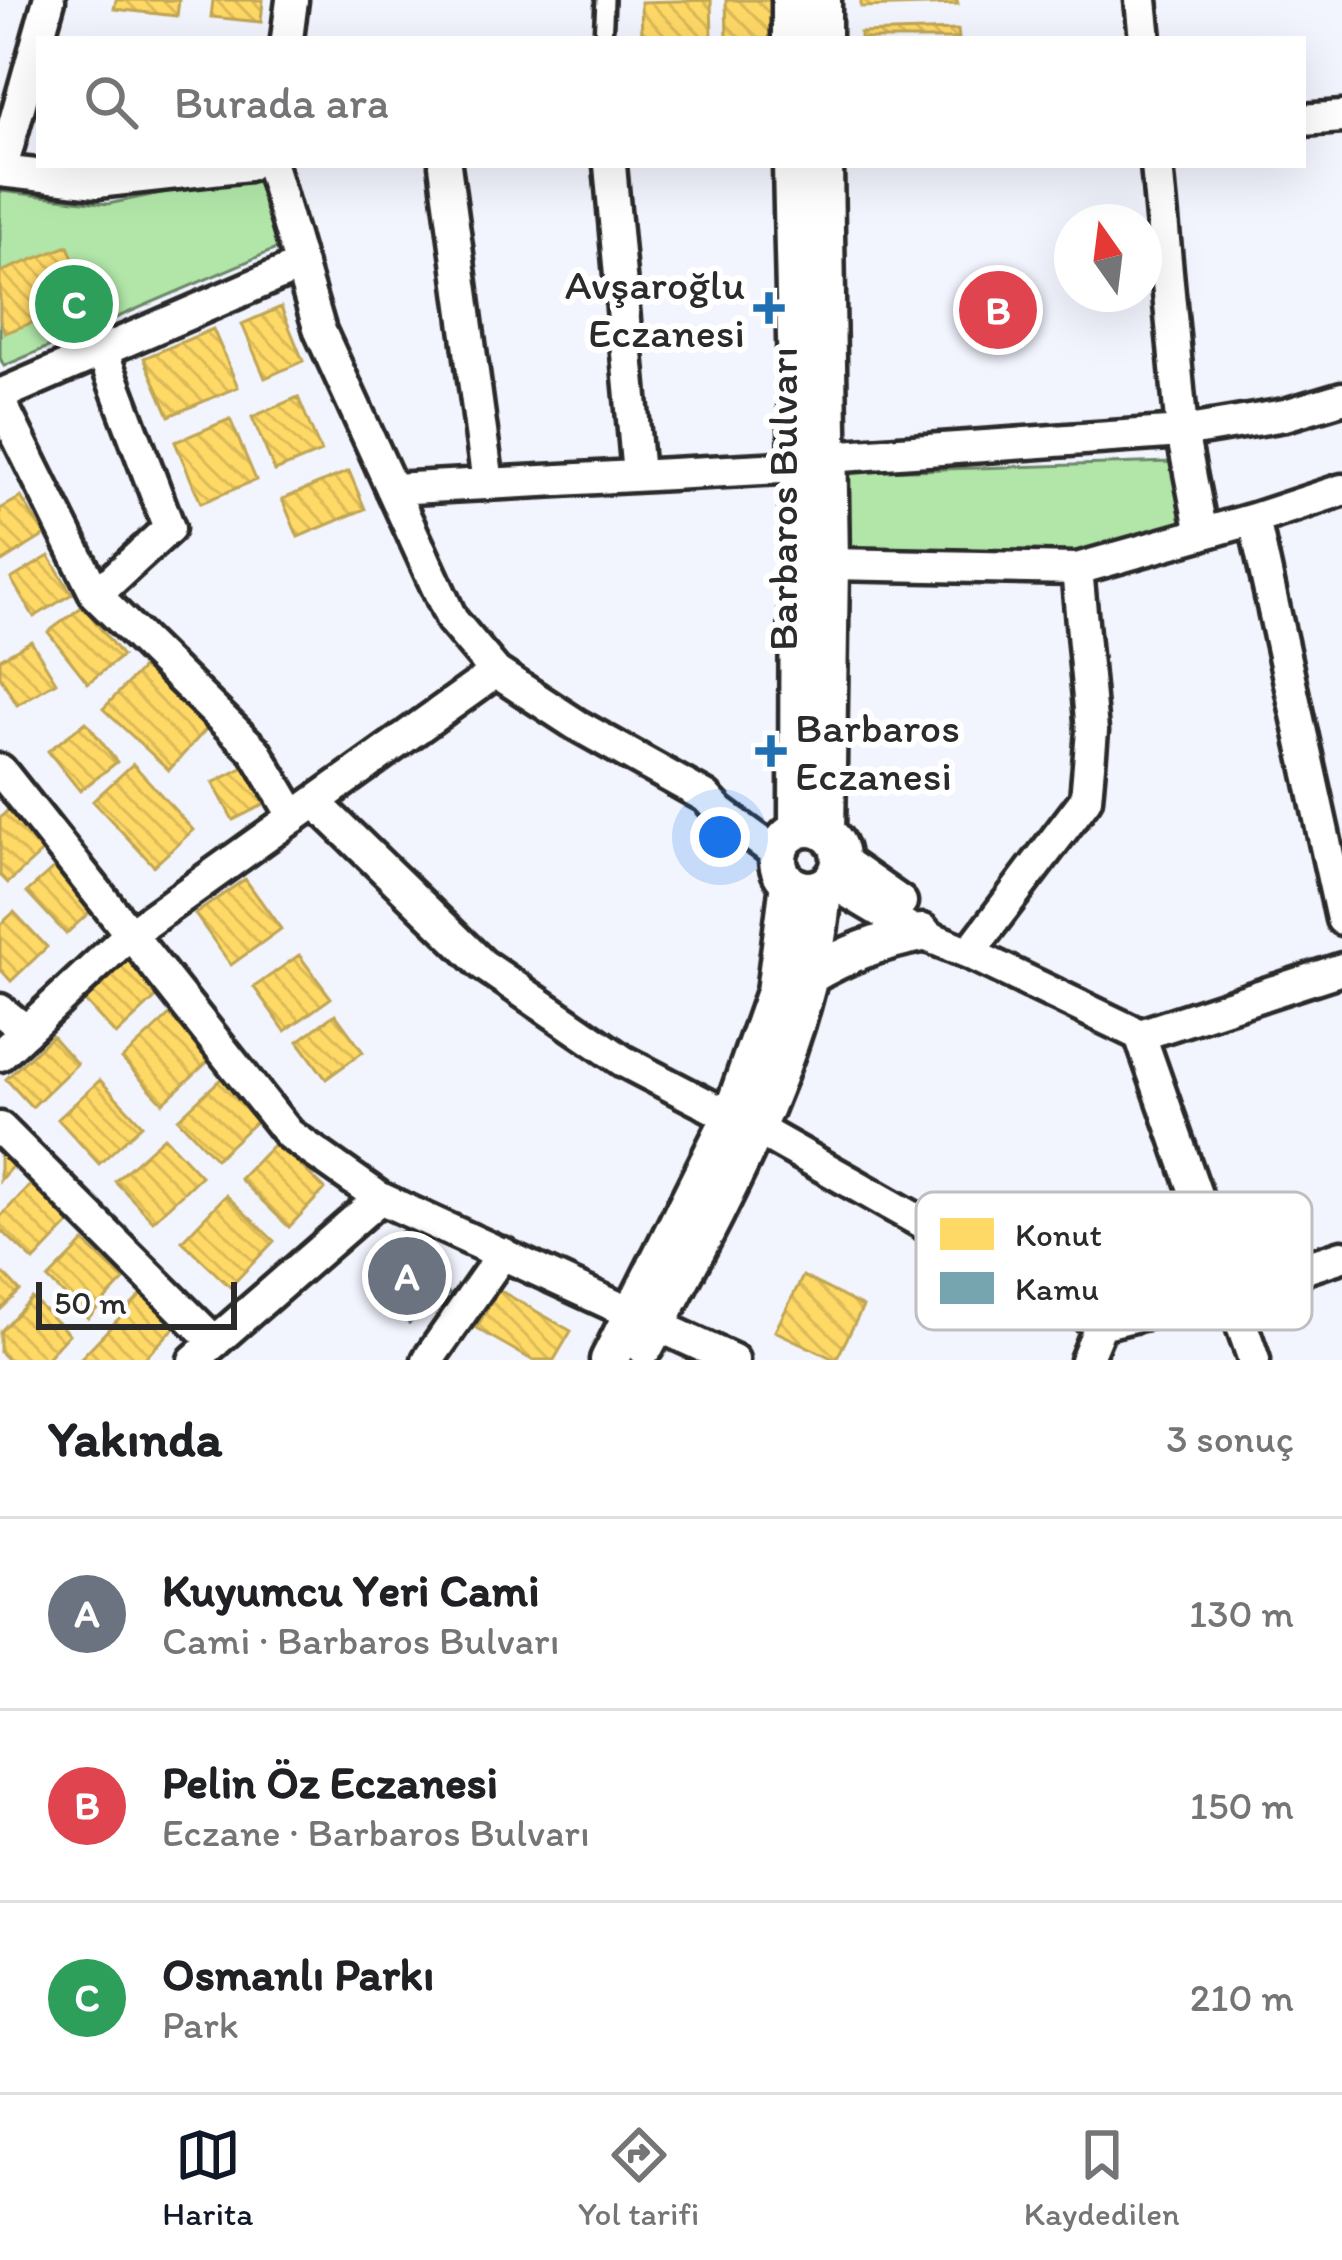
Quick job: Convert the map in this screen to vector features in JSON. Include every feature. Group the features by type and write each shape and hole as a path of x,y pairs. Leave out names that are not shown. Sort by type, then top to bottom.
{"street":[{"path":"287,36 292,0"},
{"path":"791,0 791,36"},
{"path":"822,0 823,36"},
{"path":"1141,0 1145,36"},
{"path":"44,2 0,171 97,182 221,168"},
{"path":"1306,120 1342,117"},
{"path":"272,168 320,332 452,620 496,672 577,725 706,796 728,797 910,929 1140,1035 1342,969"},
{"path":"446,168 488,483"},
{"path":"610,168 638,475"},
{"name":"Barbaros Bulvarı","path":"743,1123 810,858 830,564 814,462 792,168"},
{"name":"Barbaros Bulvarı","path":"637,1360 646,1319 803,1007 821,916 810,858 814,462 824,168"},
{"path":"1156,168 1182,432 1202,534"},
{"path":"301,265 0,398 97,595 255,751 304,809 482,964 623,1061 916,1220"},
{"path":"97,595 169,528 102,351"},
{"path":"392,490 1182,432 1285,415 1342,398"},
{"path":"830,564 1077,568 1342,490"},
{"path":"1254,519 1342,919"},
{"path":"969,953 1086,799 1092,731 1077,568"},
{"path":"0,1055 130,934 496,672"},
{"path":"0,770 289,1134 380,1198 734,1360"},
{"path":"809,976 847,953 886,940 928,935"},
{"path":"0,1010 26,1031"},
{"path":"1140,1035 1196,1192"},
{"path":"0,1129 205,1351 380,1198"},
{"path":"428,1360 503,1253"},
{"path":"1312,1266 1342,1256"},
{"name":"Barbaros Bulvarı","path":"610,1360 646,1319"},
{"path":"1086,1360 1098,1330"},
{"path":"1244,1330 1254,1360"}],"lane":[{"path":"603,36 604,0"}],"green space":[{"path":"249,175 261,179 282,238 276,249 4,366 0,358 0,191 108,204"},
{"path":"1171,462 1182,528 1077,569 845,565 850,472"}],"building: Konut":[{"path":"116,0 179,0 177,16 114,9"},
{"path":"213,0 263,0 261,22 211,17"},
{"path":"711,0 712,36 642,36 641,2"},
{"path":"726,0 774,0 775,36 727,36"},
{"path":"861,0 957,0 958,4 861,7"},
{"path":"958,30 959,36 860,36"},
{"path":"68,246 89,301 5,333 0,320 0,272"},
{"path":"281,307 303,361 265,378 242,324"},
{"path":"213,329 238,387 169,416 144,358"},
{"path":"298,397 321,452 275,471 252,417"},
{"path":"230,419 256,480 201,503 175,442"},
{"path":"349,471 365,509 298,537 282,499"},
{"path":"21,497 45,535 0,563 0,509"},
{"path":"49,556 72,594 34,617 11,579"},
{"path":"83,606 122,656 88,683 48,632"},
{"path":"31,641 56,682 17,705 0,676 0,659"},
{"path":"143,667 208,727 169,770 103,709"},
{"path":"86,722 117,762 80,791 48,751"},
{"path":"133,764 193,830 154,866 93,801"},
{"path":"250,764 269,802 233,820 213,783"},
{"path":"13,805 50,845 8,883 0,875 0,818"},
{"path":"55,867 93,909 66,934 27,892"},
{"path":"245,879 281,929 231,965 195,914"},
{"path":"14,912 47,947 11,981 0,969 0,925"},
{"path":"299,955 331,998 285,1031 254,987"},
{"path":"132,957 163,991 116,1035 85,1001"},
{"path":"174,1011 215,1055 163,1103 122,1059"},
{"path":"335,1014 363,1052 326,1079 298,1041"},
{"path":"52,1036 77,1064 32,1107 6,1079"},
{"path":"225,1075 262,1116 216,1159 178,1119"},
{"path":"100,1080 142,1125 99,1164 58,1119"},
{"path":"164,1137 201,1176 153,1221 115,1181"},
{"path":"276,1142 325,1189 289,1227 240,1179"},
{"path":"0,1149 15,1163 0,1180"},
{"path":"33,1182 73,1220 34,1261 0,1229 0,1217"},
{"path":"226,1195 274,1241 230,1287 182,1241"},
{"path":"84,1242 124,1280 88,1318 48,1279"},
{"path":"0,1270 20,1291 0,1310"},
{"path":"803,1276 863,1307 836,1360 775,1331"},
{"path":"499,1290 571,1331 554,1360 532,1360 476,1328"},
{"path":"145,1291 179,1323 143,1360 79,1360"},
{"path":"32,1298 69,1334 45,1360 8,1360 0,1352 0,1332"}],"building: Kamu":[{"path":"404,1230 449,1294 409,1323 365,1257"}],"place":[{"name":"Osmanlı Parkı","path":"74,304"},
{"name":"Avşaroğlu Eczanesi","path":"769,308"},
{"name":"Pelin Öz Eczanesi","path":"998,310"},
{"name":"Barbaros Eczanesi","path":"771,751"},
{"name":"Kuyumcu Yeri Cami","path":"407,1276"}]}
